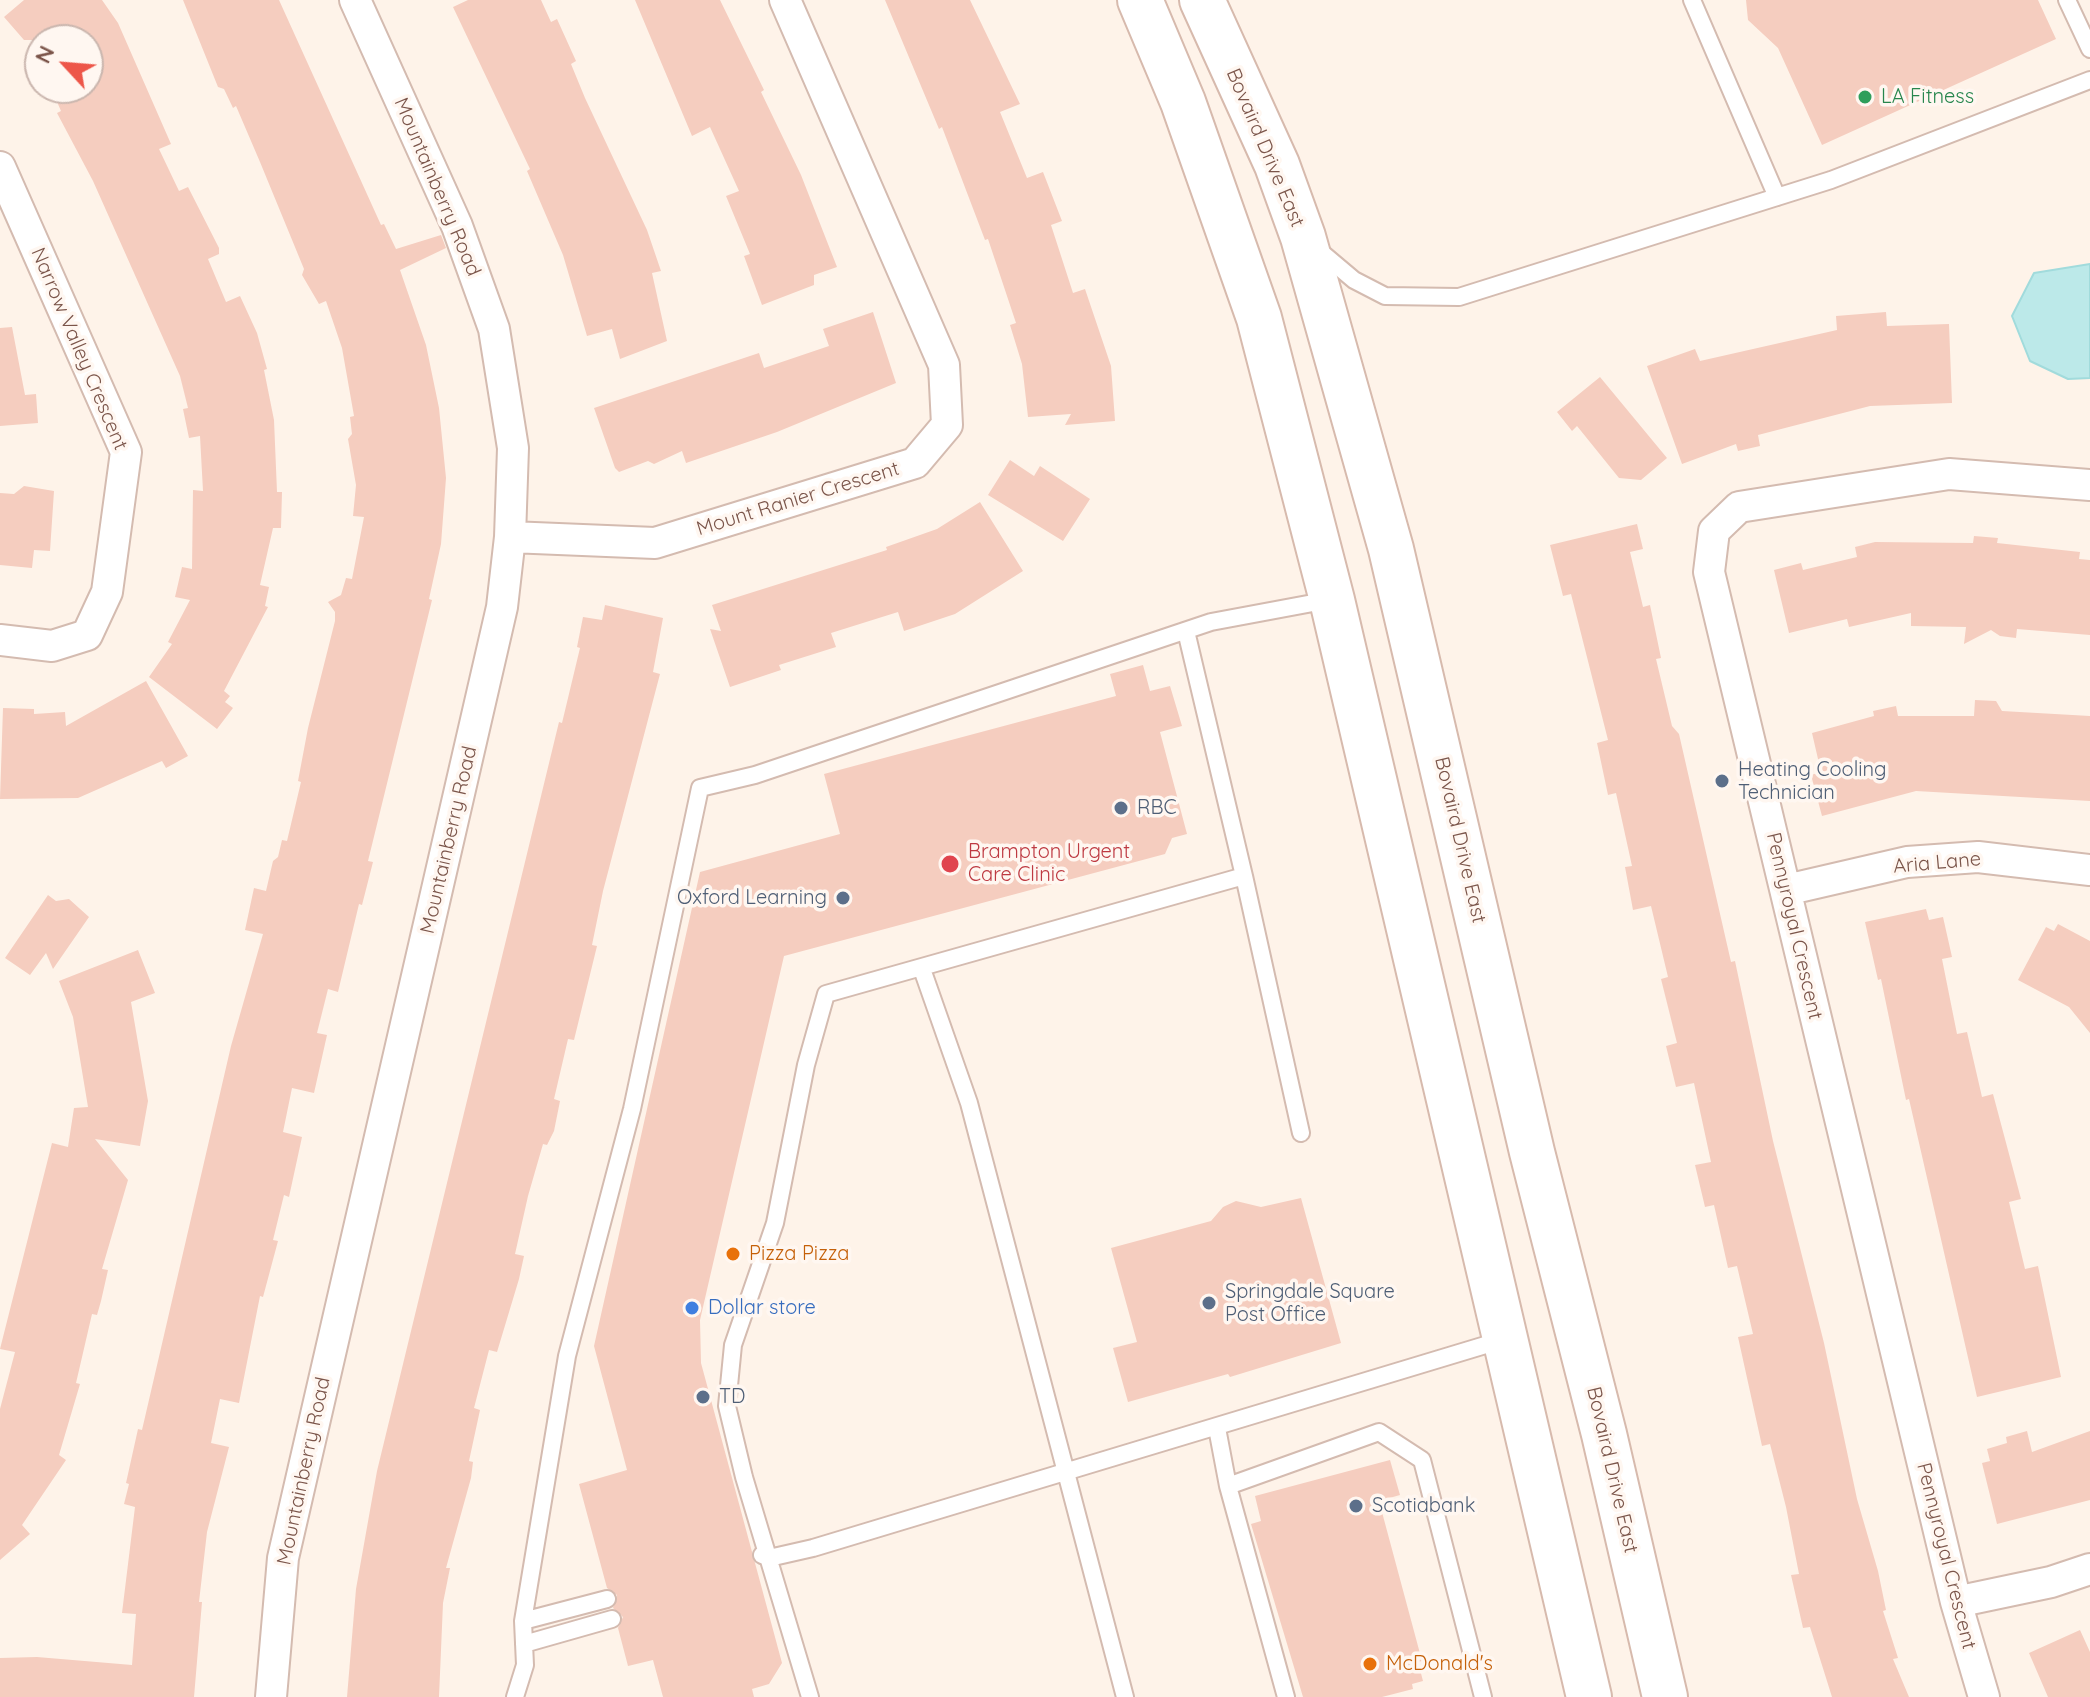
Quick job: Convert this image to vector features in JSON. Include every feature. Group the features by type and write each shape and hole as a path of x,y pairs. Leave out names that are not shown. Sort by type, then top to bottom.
{"main road":[{"path":"1140,0 1183,102 1259,318 1332,600 1589,1697"},
{"name":"Bovaird Drive East","path":"1202,0 1277,165 1303,237 1409,619 1532,1152 1604,1434 1665,1697"},
{"path":"1332,600 1369,604 1409,619"}],"street":[{"name":"Mountainberry Road","path":"271,1697 283,1558 502,607 510,537 513,448 494,329 467,251 355,0"},
{"name":"Mount Ranier Crescent","path":"510,537 655,543 915,463 947,425 944,365 785,0"},
{"name":"Narrow Valley Crescent","path":"0,167 126,452 107,592 87,635 52,646 0,640"},
{"name":"Pennyroyal Crescent","path":"1984,1697 1956,1602 1709,572 1714,531 1739,507 1949,474 2090,485"},
{"name":"Aria Lane","path":"1786,890 1907,862 1978,857 2090,870"},
{"path":"1956,1602 2051,1582 2090,1569"}],"lane":[{"path":"1692,0 1777,197"},
{"path":"2067,0 2090,49"},
{"path":"1303,237 1354,280 1385,296 1459,297 1831,180 2090,80"},
{"path":"515,1697 525,1665 523,1621 567,1356 632,1109 700,788 755,775 1211,622 1332,600"},
{"path":"1186,631 1301,1133"},
{"path":"810,1697 763,1561 727,1406 733,1345 775,1223 806,1065 826,994 1244,876"},
{"path":"922,969 969,1103 1125,1697"},
{"path":"763,1561 1067,1474 1504,1340"},
{"path":"1217,1428 1228,1486 1286,1697"},
{"path":"1228,1486 1379,1432 1422,1460 1483,1697"},
{"path":"523,1621 607,1599"},
{"path":"524,1644 612,1619"}],"water":[{"path":"2090,264 2090,378 2068,379 2030,361 2012,316 2034,273"}],"building":[{"path":"24,0 102,0 118,23 171,144 159,149 179,191 188,187 219,248 219,254 208,259 226,302 240,296 257,333 267,369 264,370 274,420 277,492 282,492 281,528 273,528 260,585 269,587 265,606 268,607 224,691 230,696 225,702 233,708 217,729 149,677 172,644 168,642 190,600 175,597 182,567 192,569 193,490 203,491 200,436 189,438 183,409 188,408 180,376 93,181 57,113 61,111 58,104 104,104 104,24 24,24 24,40 4,17"},
{"path":"183,0 279,0 381,225 384,224 396,249 441,235 446,248 400,270 426,345 439,408 446,478 441,544 429,599 432,600 368,861 373,862 362,905 359,904 338,992 328,989 317,1033 327,1035 314,1093 292,1088 283,1132 302,1137 289,1197 284,1195 273,1240 278,1241 263,1297 260,1296 239,1403 220,1399 211,1443 229,1447 207,1532 199,1602 202,1602 194,1697 0,1697 0,1658 37,1657 132,1665 136,1614 122,1613 135,1507 124,1504 129,1484 126,1483 138,1429 142,1430 231,1046 263,934 245,930 254,888 266,891 273,861 278,857 282,840 287,841 301,782 298,781 308,728 335,621 335,612 328,602 341,595 346,578 352,579 364,517 353,516 356,485 348,439 352,434 350,417 354,416 342,348 326,301 319,304 302,275 304,269 236,106 233,108 224,89 218,87"},
{"path":"468,0 541,0 551,22 557,19 576,61 571,64 585,98 647,230 661,271 652,273 667,341 620,359 612,329 587,336 563,255 527,171 530,169 453,7"},
{"path":"635,0 720,0 764,90 761,92 801,175 837,267 814,275 814,285 762,305 744,256 750,254 726,196 739,191 710,127 692,136"},
{"path":"885,0 970,0 1020,104 1000,112 1027,178 1043,172 1062,221 1051,225 1073,293 1085,289 1111,366 1115,421 1065,425 1071,414 1028,417 1022,364 1010,325 1016,323 988,239 985,240 942,127 939,129"},
{"name":"LA Fitness","path":"1746,0 2038,0 2056,39 1822,145 1778,48 1748,20"},
{"path":"873,312 896,383 777,432 686,463 682,451 654,464 648,461 619,472 615,468 594,408 759,353 764,368 829,346 823,329"},
{"path":"1886,312 1887,326 1949,324 1952,403 1870,406 1758,435 1760,446 1738,451 1736,444 1682,464 1647,366 1695,349 1700,361 1837,330 1836,316"},
{"path":"12,327 25,395 36,394 38,423 0,426 0,328"},
{"path":"1600,377 1667,458 1641,480 1619,478 1577,426 1572,431 1557,412"},
{"path":"1010,460 1034,476 1040,466 1090,499 1063,541 988,495"},
{"path":"24,486 54,491 50,551 34,550 32,568 0,565 0,493 14,494"},
{"path":"980,502 1023,571 955,614 904,631 898,612 831,633 836,647 779,665 781,670 730,687 710,629 721,631 712,605 887,550 886,547 937,529"},
{"path":"1637,524 1643,549 1630,552 1643,607 1650,605 1661,658 1656,659 1672,726 1679,734 1731,962 1735,961 1773,1141 1824,1343 1857,1499 1878,1571 1886,1610 1883,1611 1898,1658 1893,1659 1909,1697 1832,1697 1810,1627 1803,1628 1791,1575 1799,1574 1786,1507 1770,1444 1762,1446 1738,1337 1753,1334 1737,1266 1728,1268 1714,1205 1705,1207 1695,1165 1711,1162 1694,1083 1676,1087 1666,1046 1677,1043 1661,979 1668,977 1651,906 1633,910 1625,867 1632,866 1616,793 1608,795 1597,743 1608,740 1571,594 1563,596 1550,545"},
{"path":"1974,536 1998,538 1997,543 2080,552 2079,559 2090,560 2090,635 2017,629 2016,638 2000,636 1991,630 1964,644 1966,627 1911,626 1911,613 1849,627 1847,619 1789,633 1774,570 1801,563 1803,570 1857,557 1855,547 1875,542 1973,543"},
{"path":"605,605 663,618 653,672 660,674 603,891 592,945 597,946 574,1040 568,1039 554,1099 560,1101 554,1131 547,1145 543,1144 528,1196 515,1254 524,1256 519,1279 497,1352 489,1350 474,1408 480,1410 469,1461 473,1462 471,1478 446,1568 450,1568 443,1603 439,1697 347,1697 356,1589 377,1471 559,722 562,723 580,648 577,647 583,617 602,620"},
{"path":"1143,665 1150,691 1170,686 1182,726 1160,732 1187,834 1172,838 1165,854 784,956 700,1320 701,1363 782,1663 769,1684 752,1689 754,1697 663,1697 653,1660 628,1666 618,1628 623,1617 613,1608 617,1595 607,1588 579,1484 627,1470 594,1346 700,872 840,834 824,774 1116,696 1110,674"},
{"path":"146,681 188,756 166,768 162,761 78,798 0,799 3,708 34,709 34,714 65,712 66,726"},
{"path":"1975,700 1996,701 2002,711 2090,716 2090,801 1916,791 1822,816 1811,775 1821,772 1812,733 1874,716 1873,711 1896,706 1898,716 1974,716"},
{"path":"48,895 56,901 69,899 89,917 53,969 46,953 30,975 5,958"},
{"path":"1926,909 1929,920 1943,917 1952,957 1942,959 1957,1034 1967,1032 1982,1097 1993,1094 2021,1199 2009,1202 2025,1269 2038,1266 2061,1377 1977,1397 1909,1099 1906,1100 1881,979 1878,980 1865,922"},
{"path":"2058,924 2090,941 2090,1033 2069,1007 2018,980 2046,927 2054,931"},
{"path":"138,950 155,993 131,1002 148,1101 140,1146 95,1139 128,1180 102,1269 108,1270 101,1301 97,1315 92,1314 76,1383 80,1384 59,1455 66,1460 22,1525 30,1534 0,1560 0,1409 15,1352 0,1349 52,1143 68,1147 74,1108 88,1107 73,1017 59,981"},
{"path":"1301,1198 1341,1343 1230,1377 1228,1374 1128,1402 1113,1348 1137,1342 1111,1248 1211,1221 1223,1207 1236,1201 1261,1207"},
{"path":"2027,1431 2032,1452 2090,1431 2090,1500 1997,1524 1982,1463 1990,1461 1987,1449 2007,1443 2006,1437"},
{"path":"1390,1460 1400,1495 1379,1501 1422,1661 1418,1662 1423,1681 1412,1684 1413,1689 1382,1697 1303,1697 1251,1524 1261,1521 1255,1496"},
{"path":"2080,1630 2090,1652 2090,1697 2048,1697 2029,1653"}],"place":[{"name":"LA Fitness","path":"1865,97"},
{"name":"Heating Cooling Technician","path":"1722,781"},
{"name":"RBC","path":"1121,808"},
{"name":"Brampton Urgent Care Clinic","path":"950,864"},
{"name":"Oxford Learning","path":"843,898"},
{"name":"Pizza Pizza","path":"733,1254"},
{"name":"Springdale Square Post Office","path":"1209,1303"},
{"name":"Dollar store","path":"692,1308"},
{"name":"TD","path":"703,1397"},
{"name":"Scotiabank","path":"1356,1506"},
{"name":"McDonald's","path":"1370,1664"}]}
